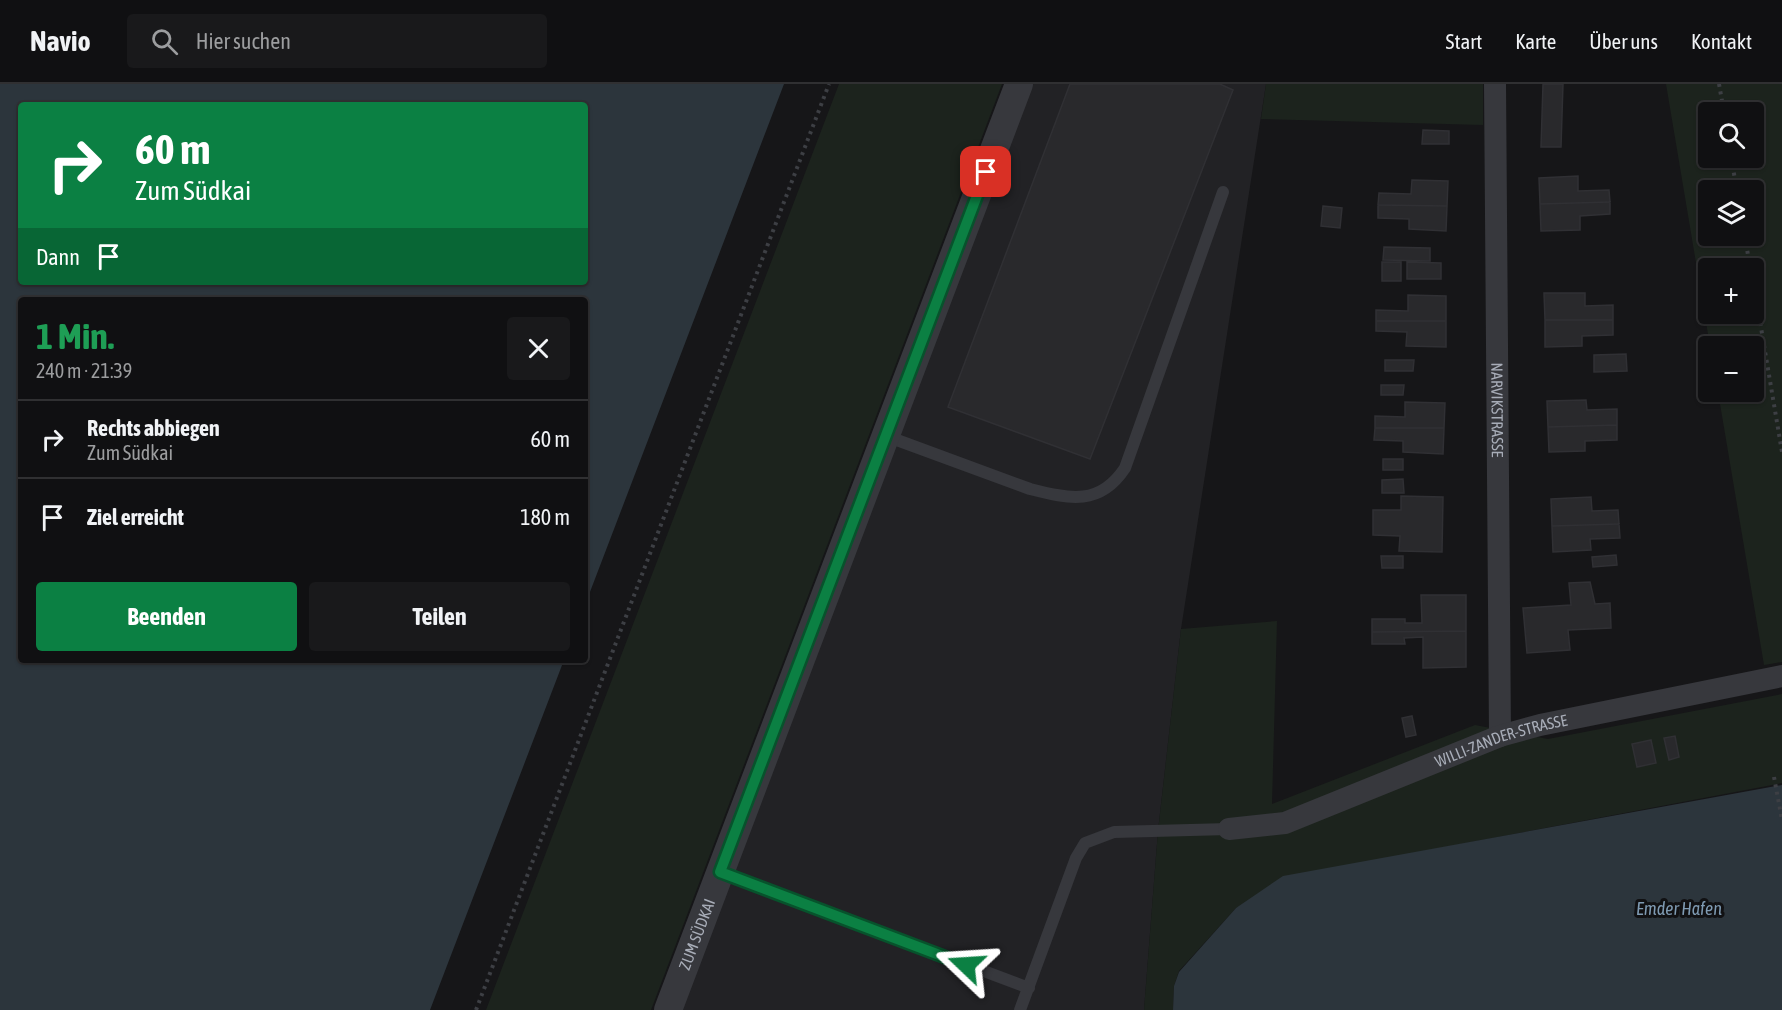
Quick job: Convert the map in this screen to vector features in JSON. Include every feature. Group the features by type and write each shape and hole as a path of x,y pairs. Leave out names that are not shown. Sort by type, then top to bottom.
{"street":[{"name":"ZUM SÜDKAI","path":"668,1010 1019,84"},
{"name":"NARVIKSTRASSE","path":"1495,84 1500,736"},
{"name":"WILLI-ZANDER-STRASSE","path":"1229,829 1286,823 1500,736 1540,724 1782,676"}],"lane":[{"path":"886,436 1051,495 1094,495 1113,485 1125,468 1223,192"},
{"path":"1020,1010 1076,858 1085,843 1114,832 1229,829"},
{"path":"720,872 1029,988"}],"path":[{"path":"476,1010 829,84"},
{"path":"1719,84 1722,102"},
{"path":"1760,324 1782,452"},
{"path":"1774,777 1782,820"}],"shaded area":[{"path":"839,84 1002,84 651,1010 486,1010"},
{"path":"1019,84 1266,84 1181,629 1158,831 1144,1010 668,1010"},
{"path":"1266,84 1483,84 1483,125 1261,119"},
{"path":"1666,84 1782,84 1782,662 1764,665 1720,402 1764,402 1764,336 1708,336 1706,324 1764,324 1764,258 1698,258 1698,275"},
{"path":"1277,621 1272,804 1475,725 1548,739 1782,694 1782,783 1393,857 1236,908 1179,971 1174,986 1173,1010 1144,1010 1158,831 1181,629"}],"water":[{"path":"0,84 784,84 588,597 588,297 18,297 18,663 563,663 430,1010 0,1010"},
{"name":"Emder Hafen","path":"1782,785 1782,1010 1173,1010 1174,986 1179,972 1236,908 1283,876"}],"building":[{"path":"1070,84 1220,84 1233,90 1090,459 948,407"},
{"path":"1543,84 1563,84 1561,147 1541,147"},
{"path":"1423,130 1449,131 1449,144 1422,144"},
{"path":"1578,176 1578,191 1609,190 1610,202 1540,204 1539,178"},
{"path":"1412,180 1448,181 1447,206 1378,205 1379,193 1411,194"},
{"path":"1610,202 1610,214 1580,216 1580,230 1541,231 1540,204"},
{"path":"1378,205 1447,206 1446,231 1409,229 1409,219 1378,218"},
{"path":"1323,206 1342,208 1340,228 1321,226"},
{"path":"1384,247 1430,248 1430,261 1383,260"},
{"path":"1382,262 1401,262 1401,281 1382,281"},
{"path":"1407,262 1441,263 1441,279 1407,279"},
{"path":"1544,293 1585,293 1585,306 1613,305 1613,320 1545,320"},
{"path":"1408,295 1446,296 1446,321 1376,321 1376,310 1408,311"},
{"path":"1545,320 1613,320 1613,335 1582,336 1582,346 1545,347"},
{"path":"1376,321 1446,321 1446,347 1406,346 1407,332 1376,331"},
{"path":"1626,354 1627,371 1594,372 1594,355"},
{"path":"1385,360 1414,360 1413,371 1385,371"},
{"path":"1381,385 1404,385 1403,395 1381,395"},
{"path":"1586,400 1587,410 1617,409 1617,425 1548,427 1547,401"},
{"path":"1405,402 1445,403 1444,428 1375,428 1375,416 1405,417"},
{"path":"1617,425 1617,440 1585,441 1585,451 1549,452 1548,427"},
{"path":"1375,428 1444,428 1443,454 1403,452 1403,441 1374,440"},
{"path":"1383,459 1403,459 1403,470 1383,470"},
{"path":"1403,479 1404,493 1382,493 1382,480"},
{"path":"1401,496 1443,497 1442,552 1399,551 1400,536 1373,535 1373,510 1401,510"},
{"path":"1591,497 1592,511 1618,510 1619,524 1552,526 1551,499"},
{"path":"1619,524 1620,538 1590,539 1591,550 1553,552 1552,526"},
{"path":"1616,555 1617,565 1593,567 1592,557"},
{"path":"1381,556 1403,556 1403,568 1382,568"},
{"path":"1590,582 1595,604 1610,603 1611,628 1568,630 1570,650 1527,653 1523,608 1571,605 1569,583"},
{"path":"1421,595 1466,595 1466,631 1372,632 1372,619 1405,619 1405,623 1422,623"},
{"path":"1466,631 1466,667 1423,668 1423,637 1404,638 1405,644 1372,644 1372,632"},
{"path":"1412,716 1416,735 1406,737 1402,718"},
{"path":"1675,736 1679,757 1669,760 1664,738"},
{"path":"1651,740 1656,763 1637,767 1632,744"}],"route":[{"path":"966,965 720,872 986,172"}]}
